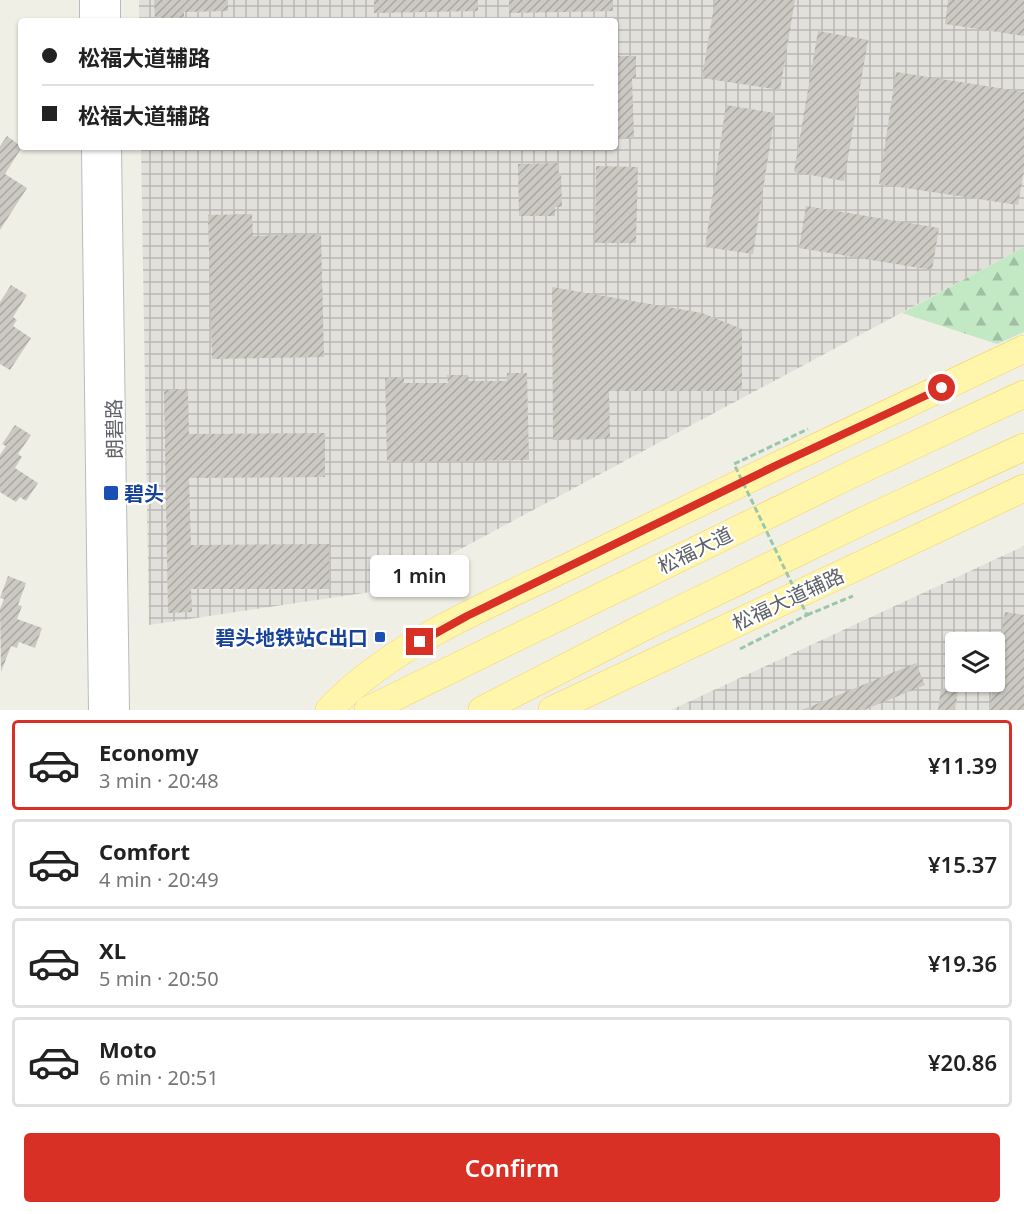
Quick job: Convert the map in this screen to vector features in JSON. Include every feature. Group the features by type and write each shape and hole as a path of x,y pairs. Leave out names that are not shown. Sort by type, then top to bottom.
{"main road":[{"path":"329,710 378,667 467,616 767,470 1024,349"},
{"name":"松福大道","path":"368,710 840,480 1024,394"},
{"path":"482,710 648,625 867,519 1024,447"},
{"name":"松福大道辅路","path":"552,710 1024,488"}],"street":[{"path":"91,0 91,18"},
{"path":"109,0 109,18"},
{"name":"朗碧路","path":"93,150 100,710"},
{"name":"朗碧路","path":"110,150 118,710"}],"path":[{"path":"807,615 734,464 808,429"},
{"path":"740,649 807,615 853,596"}],"shaded area":[{"path":"139,0 1024,0 1024,247 384,590 149,625 141,150 618,150 618,18 139,18"},
{"path":"1024,546 1024,710 671,710"}],"green space":[{"path":"1024,247 1024,332 997,344 902,313"}],"building":[{"path":"154,0 228,0 228,11 184,12 184,18 155,18"},
{"path":"374,0 478,0 478,11 374,13"},
{"path":"509,0 613,0 613,11 509,13"},
{"path":"715,0 795,0 780,90 702,78"},
{"path":"948,0 1024,0 1024,36 945,24"},
{"path":"818,31 868,40 844,181 794,172"},
{"path":"618,56 636,56 636,78 632,78 634,138 618,138"},
{"path":"896,72 1024,92 1024,170 1018,205 879,184"},
{"path":"726,105 775,113 753,254 705,247"},
{"path":"7,136 18,144 18,150 20,150 5,174 27,188 0,230 0,146"},
{"path":"558,163 558,173 561,173 562,207 555,207 555,216 519,216 518,164"},
{"path":"596,166 638,167 636,243 595,243"},
{"path":"806,206 939,228 932,270 799,248"},
{"path":"252,214 253,236 321,234 324,357 212,359 208,215"},
{"path":"11,285 27,295 13,317 17,320 13,326 31,338 10,370 0,364 0,302"},
{"path":"552,287 702,313 742,329 742,391 609,391 610,439 553,440"},
{"path":"507,373 527,373 529,460 387,462 385,378 404,377 404,383 448,383 447,375 468,375 469,381 507,381"},
{"path":"188,389 189,434 325,433 325,477 189,478 191,545 329,544 329,589 191,589 192,612 168,613 164,390"},
{"path":"15,425 31,435 18,454 22,457 15,468 38,483 26,501 20,497 16,502 0,492 0,455 6,446 2,444"},
{"path":"8,576 26,583 18,605 22,606 17,619 42,628 35,648 19,642 17,648 11,646 1,672 0,609 4,599 0,598"},
{"path":"1005,612 1024,615 1024,710 989,710 992,692 1005,692 1005,632 1002,632"},
{"path":"916,663 925,685 864,710 802,710"},
{"path":"941,688 945,689 945,692 958,692 955,710 938,710"}],"place":[{"name":"碧头","path":"111,493"},
{"name":"碧头地铁站C出口","path":"380,637"}],"route":[{"path":"420,642 467,616 777,465 942,388"}]}
